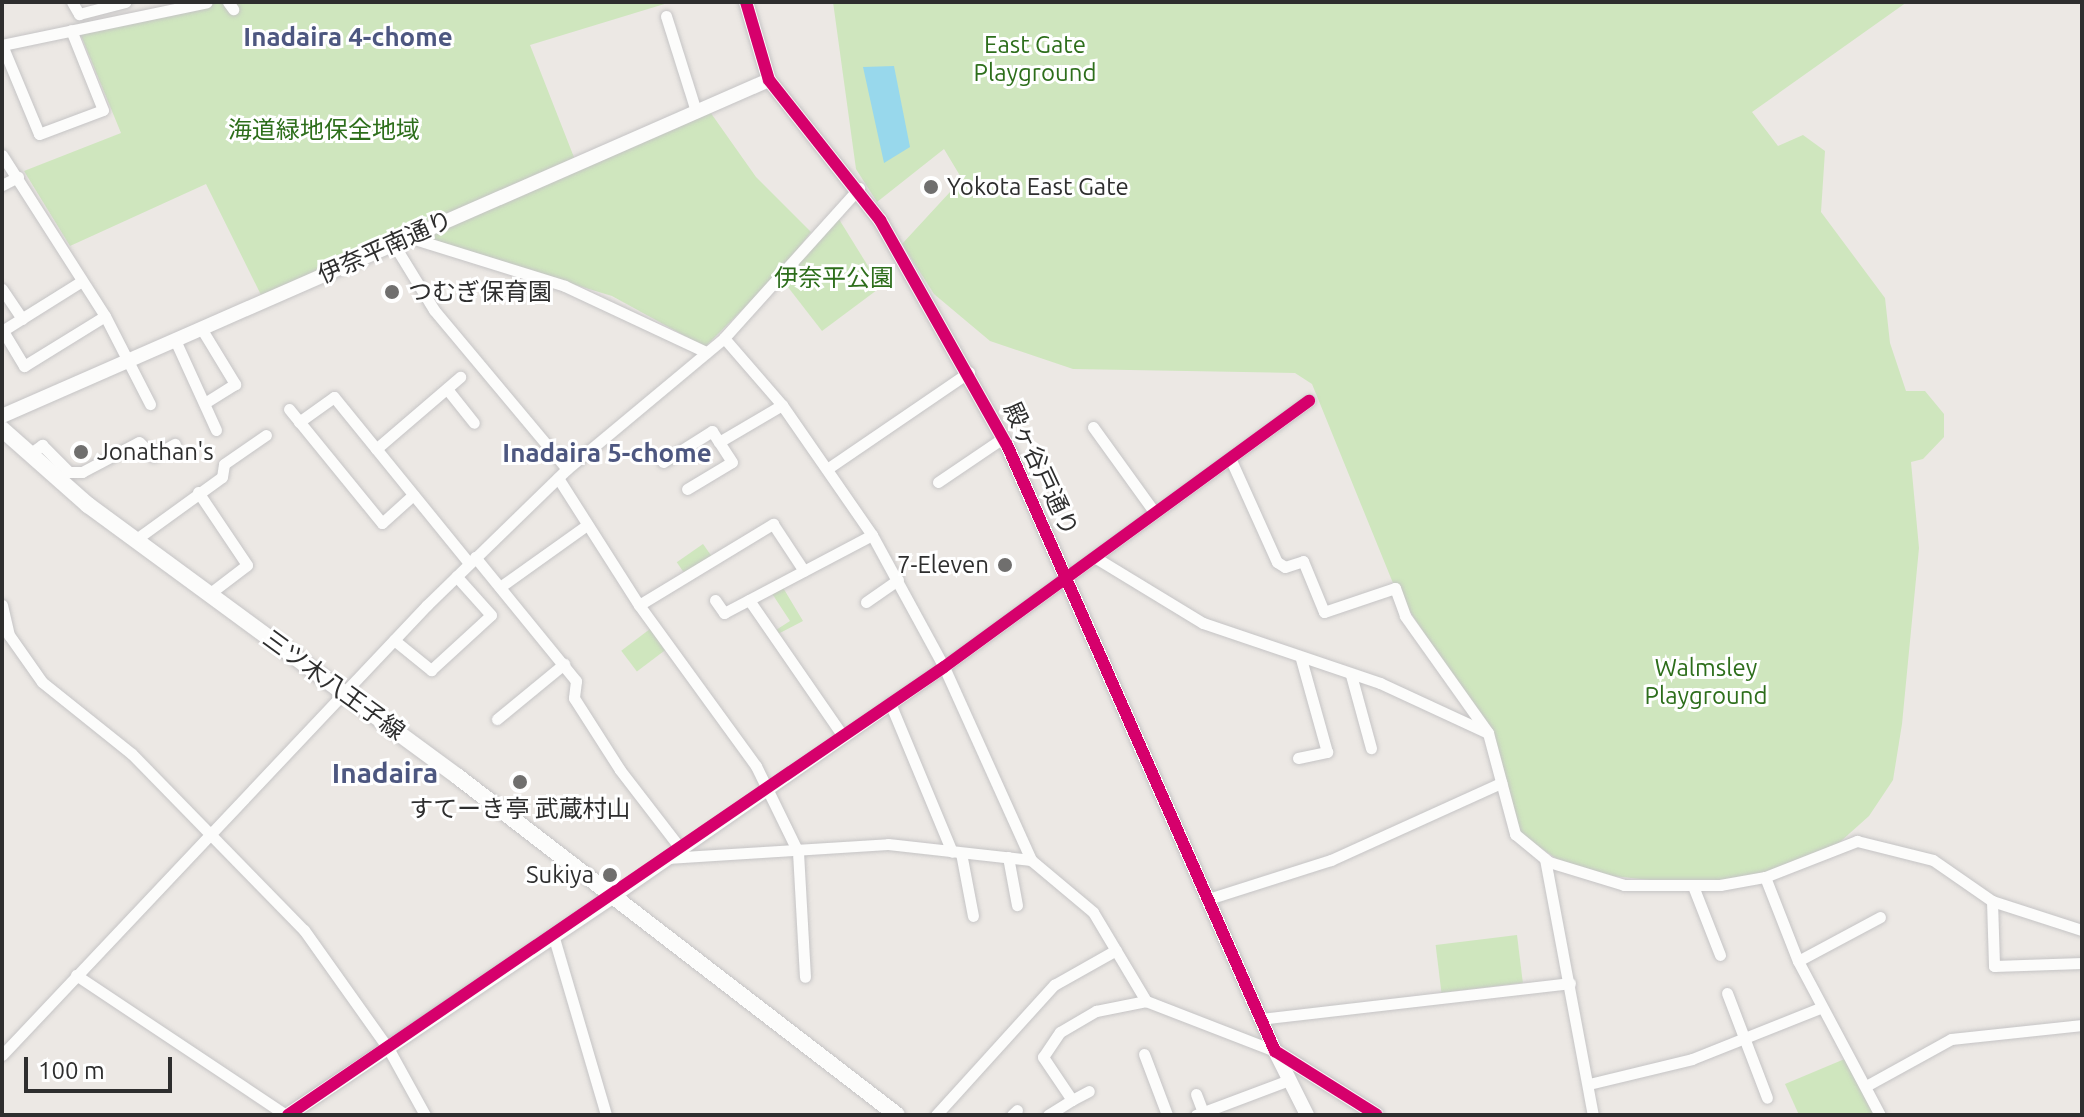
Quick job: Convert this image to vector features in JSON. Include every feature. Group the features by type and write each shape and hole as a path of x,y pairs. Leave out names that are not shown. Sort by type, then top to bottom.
{"main road":[{"name":"三ツ木八王子線","path":"2,429 135,540 344,691 897,1115"}],"street":[{"path":"72,2 86,27"},
{"path":"79,14 125,2"},
{"path":"71,30 103,110 39,134 2,45 71,30 207,2"},
{"name":"殿ヶ谷戸通り","path":"746,2 769,80 859,188 969,372 1003,438 1260,1019 1307,1115"},
{"path":"666,16 696,111"},
{"name":"伊奈平南通り","path":"2,416 769,80"},
{"path":"2,155 105,316 131,360 150,404"},
{"path":"2,185 18,177"},
{"path":"2,1055 211,830 456,576 563,474 724,338 859,188"},
{"path":"408,237 565,286 706,352"},
{"path":"393,243 434,310 563,474 587,525 639,605 756,766 764,789 798,852 805,977"},
{"path":"82,281 2,331 24,366 105,316"},
{"path":"2,289 22,319"},
{"path":"201,328 235,384 204,403"},
{"path":"724,338 782,405 872,535 944,667 1031,860 1093,912 1146,1001"},
{"path":"175,340 216,430"},
{"path":"827,469 969,372"},
{"path":"376,449 460,377"},
{"path":"447,389 474,423"},
{"path":"299,422 334,397 413,495 500,587 564,664 576,681 574,698 620,770 680,848"},
{"path":"76,975 287,1115 554,938 764,789 944,667 1309,401"},
{"path":"719,442 782,405"},
{"path":"289,409 382,523 413,495"},
{"path":"1093,427 1155,513"},
{"path":"663,462 712,431 732,462 687,489"},
{"path":"135,540 222,477 224,464 266,435"},
{"path":"938,482 1003,438"},
{"path":"31,453 42,445 69,472 82,472 139,442 153,456 175,444"},
{"path":"1230,458 1277,562 1285,567 1303,561 1324,612 1395,588 1405,616 1488,733 1515,834 1545,859 1624,885 1693,886 1765,877 1857,841 1933,860 1992,901 2082,930"},
{"path":"198,492 247,565 209,594"},
{"path":"639,605 773,524 804,571"},
{"path":"500,587 587,525"},
{"path":"715,600 724,613 872,535"},
{"path":"1096,558 1203,623 1301,659 1380,683 1488,733"},
{"path":"394,640 431,670 491,615 456,576"},
{"path":"866,602 898,580"},
{"path":"749,600 842,735"},
{"path":"2,606 9,635 42,682 132,754 211,830 304,930 388,1048 425,1115"},
{"path":"1298,758 1327,752 1301,659"},
{"path":"497,719 564,664"},
{"path":"1351,675 1371,748"},
{"path":"890,703 956,853 973,916"},
{"path":"1208,899 1331,860 1501,783"},
{"path":"666,858 888,844 1031,860"},
{"path":"1008,857 1017,905"},
{"path":"1545,859 1593,1115"},
{"path":"1765,877 1820,1008 1880,1115"},
{"path":"1693,886 1720,955"},
{"path":"1992,901 1994,966 2082,963"},
{"path":"1798,961 1880,917"},
{"path":"554,938 606,1115"},
{"path":"936,1115 1054,985 1116,950"},
{"path":"1260,1019 1570,983"},
{"path":"1727,993 1767,1098"},
{"path":"1072,1100 1043,1057 1060,1032 1096,1011 1146,1001 1275,1051 1377,1115"},
{"path":"1589,1084 1692,1059 1820,1008"},
{"path":"1866,1086 1951,1039 2082,1025"},
{"path":"1144,1054 1167,1115"},
{"path":"1196,1094 1200,1114 1289,1080"},
{"path":"1048,1115 1089,1091"}],"green space":[{"name":"海道緑地保全地域","path":"222,2 671,2 530,45 577,165 708,109 756,177 811,232 778,274 705,347 612,296 406,233 261,295 206,184 70,246 24,171 121,133 80,33"},
{"path":"833,2 1907,2 1752,112 1778,146 1803,135 1825,151 1821,212 1885,298 1890,343 1906,391 1925,391 1944,414 1944,437 1923,459 1911,462 1919,548 1902,724 1893,780 1869,816 1831,850 1801,864 1705,886 1576,872 1513,829 1488,733 1395,588 1312,384 1295,373 1073,369 990,341 934,294 902,244 962,179 944,149 877,202 856,169"},
{"name":"伊奈平公園","path":"837,216 881,287 822,331 784,282"},
{"path":"703,544 712,557 686,575 677,562"},
{"path":"782,586 803,621 778,634 776,630 790,621 771,592"},
{"path":"650,629 666,650 637,671 621,651"},
{"path":"1517,935 1523,983 1441,993 1436,945"},
{"path":"1847,1058 1876,1115 1799,1115 1785,1084"}],"water":[{"path":"894,66 910,147 884,163 863,67"}],"cycle path":[{"path":"746,2 769,80 880,220 1007,445 1275,1051 1377,1115"},
{"path":"288,1115 944,667 1309,401"}],"place":[{"name":"Yokota East Gate","path":"931,187"},
{"name":"つむぎ保育園","path":"392,292"},
{"name":"Jonathan's","path":"81,452"},
{"name":"7-Eleven","path":"1005,565"},
{"name":"すてーき亭 武蔵村山","path":"520,782"},
{"name":"Sukiya","path":"610,875"}],"district":[{"name":"Inadaira 4-chome","path":"348,37"},
{"name":"Inadaira 5-chome","path":"607,453"},
{"name":"Inadaira","path":"385,773"}],"park label":[{"name":"East Gate Playground","path":"1035,59"},
{"name":"Walmsley Playground","path":"1706,682"}]}
